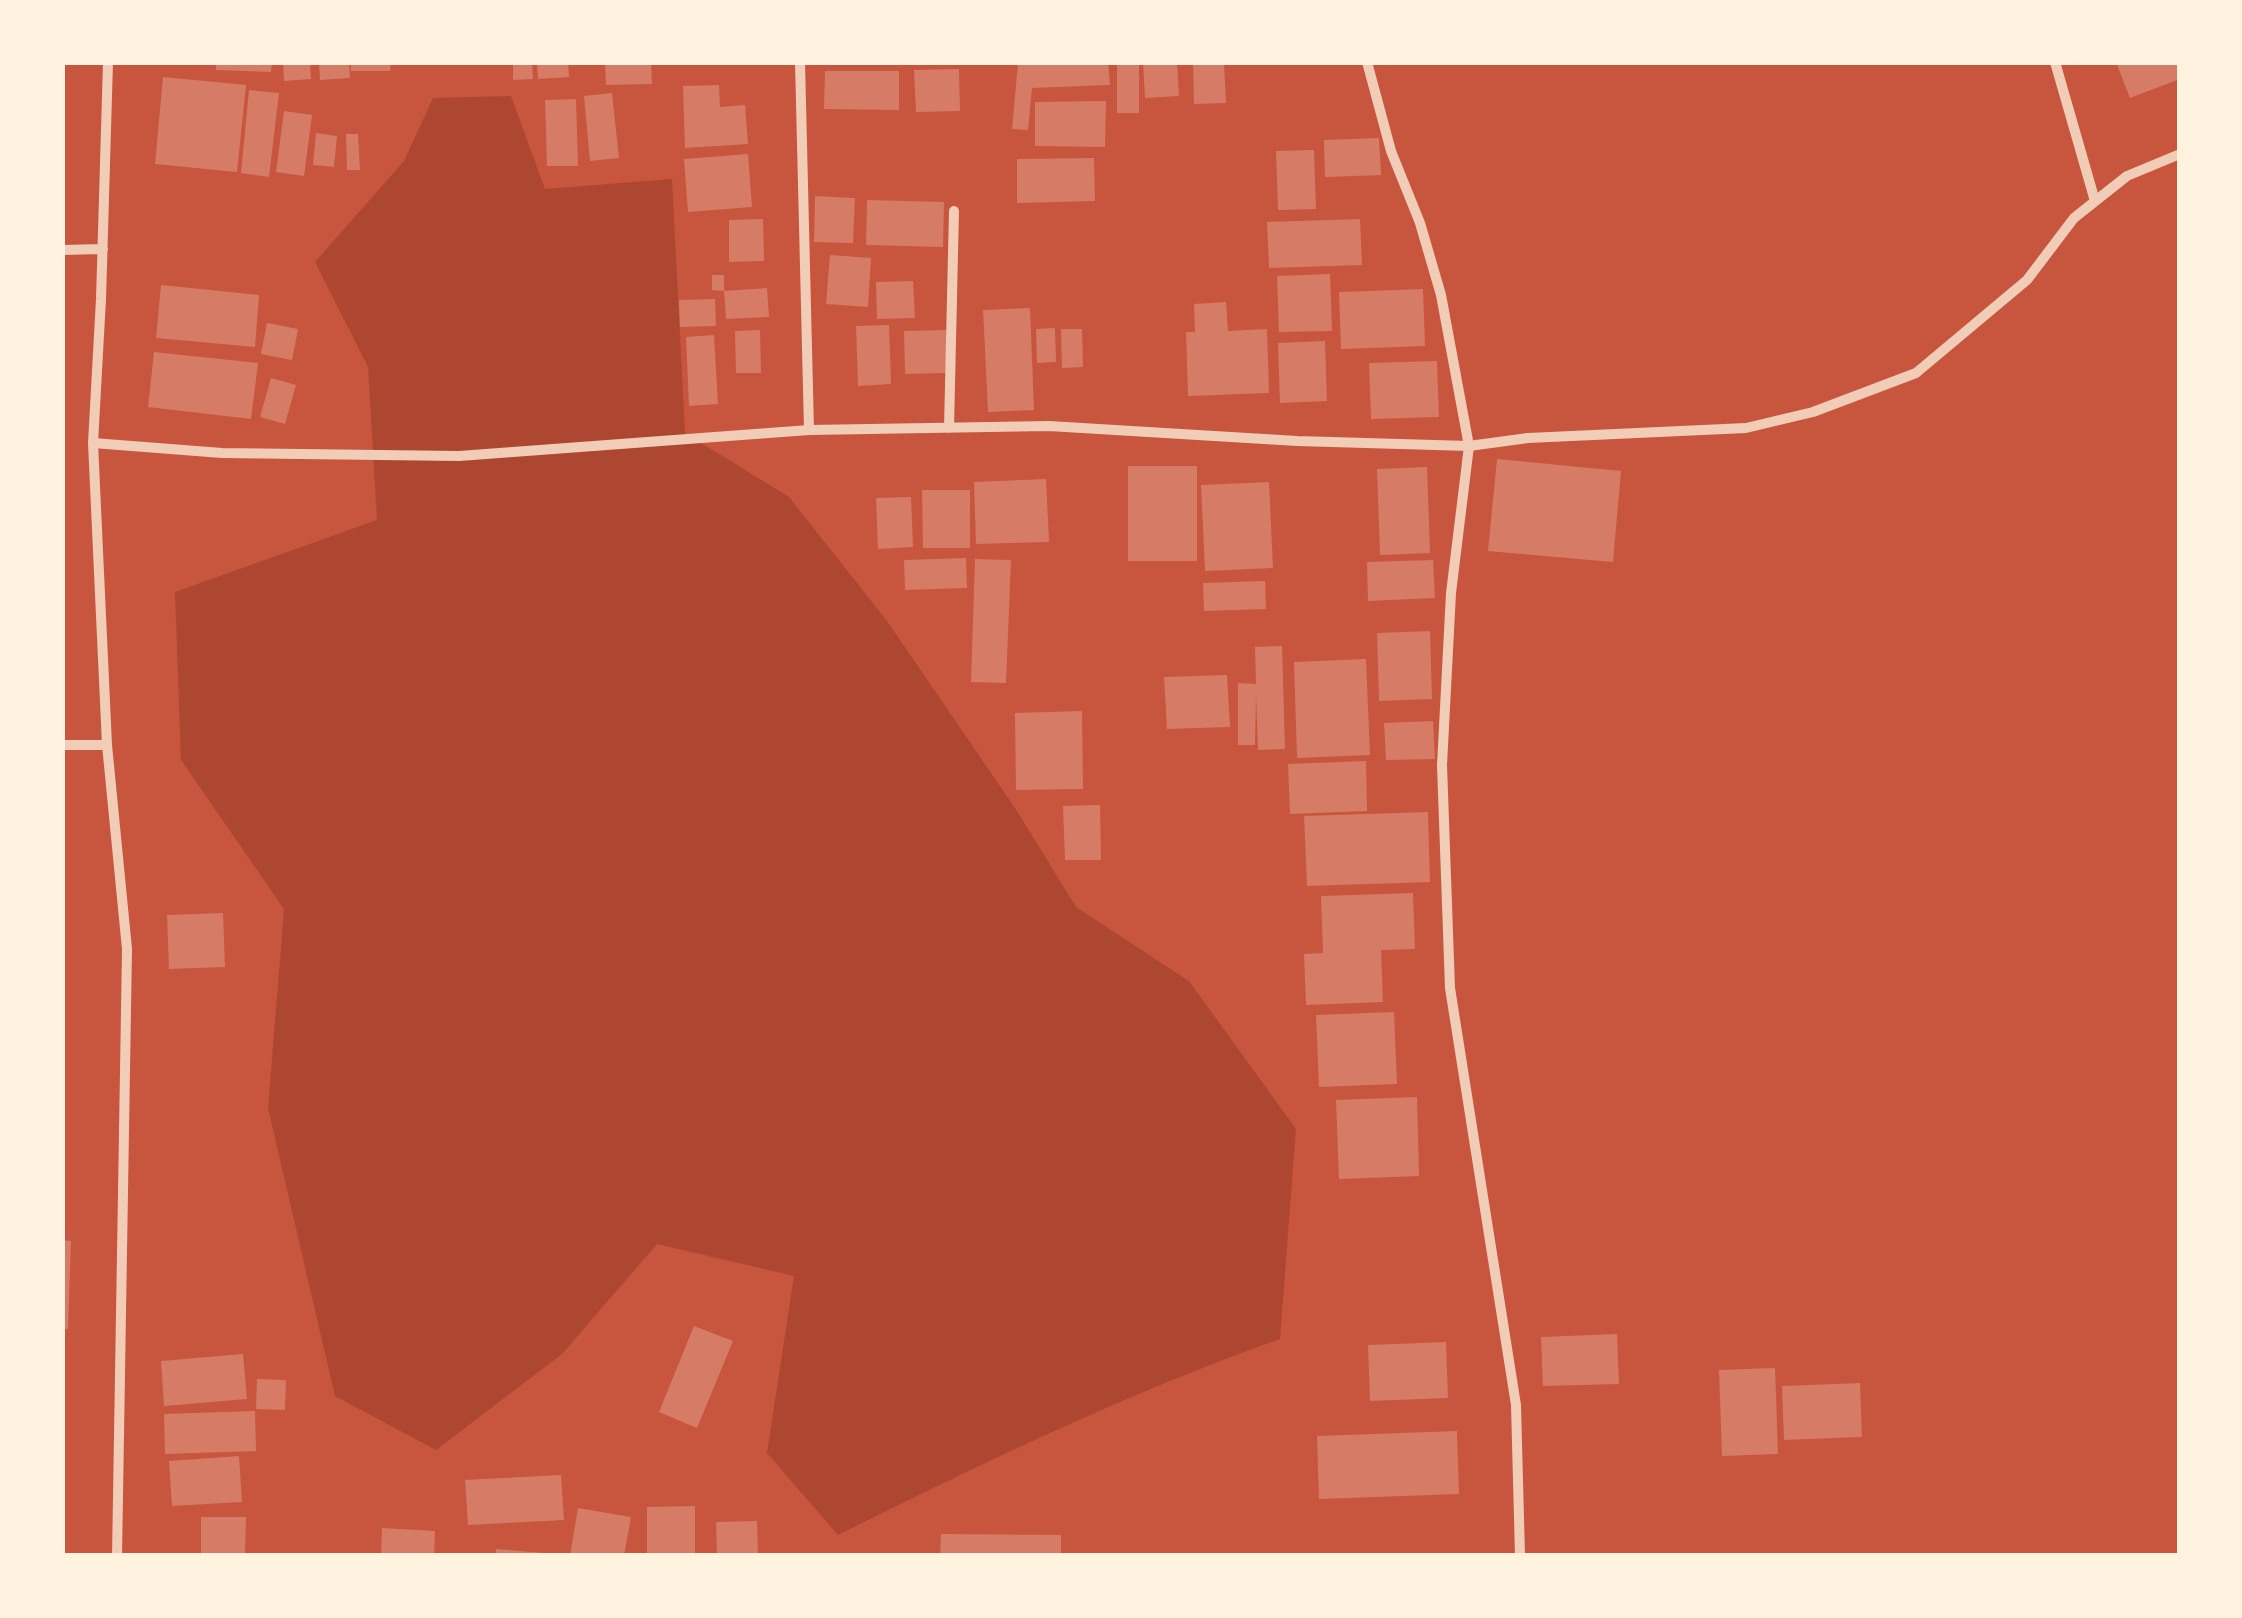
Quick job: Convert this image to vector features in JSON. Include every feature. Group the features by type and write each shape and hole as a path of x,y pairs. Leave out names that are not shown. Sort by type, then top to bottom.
{"street":[{"path":"108,62 92,443 108,745 127,949 117,1556"},
{"path":"800,62 809,430"},
{"path":"1367,62 1391,151 1420,223 1440,296 1469,446 1451,594 1442,765 1450,988 1516,1405 1520,1556"},
{"path":"2055,62 2095,201"},
{"path":"92,443 222,452 459,456 809,430 1050,426 1298,442 1469,446 1528,438 1746,428 1812,412 1916,373 2027,280 2074,218 2126,176 2180,154"},
{"path":"949,428 954,211"},
{"path":"62,250 103,249"},
{"path":"62,746 108,745"}],"shaded area":[{"path":"511,96 545,189 672,179 685,433 789,497 887,621 1017,811 1076,907 1189,981 1296,1129 1280,1339 1111,1406 838,1535 767,1453 794,1276 657,1244 562,1354 436,1450 335,1396 268,1108 284,909 181,760 175,592 377,520 368,367 315,262 404,161 433,98"}],"building":[{"path":"216,62 272,62 271,72 216,70"},
{"path":"283,62 310,62 311,79 284,81"},
{"path":"319,62 349,62 350,78 320,80"},
{"path":"351,62 391,62 390,71 351,71"},
{"path":"513,62 532,62 533,79 513,80"},
{"path":"537,62 568,62 569,77 538,79"},
{"path":"605,62 651,62 652,84 606,85"},
{"path":"1108,62 1110,85 1032,88 1028,130 1012,129 1018,63"},
{"path":"1117,62 1139,62 1139,113 1117,113"},
{"path":"1143,62 1177,62 1179,96 1145,98"},
{"path":"1193,62 1224,62 1226,103 1194,104"},
{"path":"2116,62 2180,62 2180,79 2130,98"},
{"path":"959,69 960,111 916,112 914,70"},
{"path":"825,71 899,71 899,110 824,109"},
{"path":"163,77 246,85 237,172 155,164"},
{"path":"719,85 720,107 745,105 748,144 685,148 683,86"},
{"path":"249,90 279,93 269,177 241,173"},
{"path":"612,93 619,158 590,161 584,96"},
{"path":"576,99 578,166 547,166 545,100"},
{"path":"1106,101 1105,147 1035,146 1035,102"},
{"path":"284,111 312,115 304,176 276,172"},
{"path":"316,133 337,136 334,167 313,165"},
{"path":"346,134 358,134 360,170 347,170"},
{"path":"1379,138 1381,175 1325,177 1324,140"},
{"path":"1314,150 1316,209 1278,210 1276,151"},
{"path":"748,154 752,207 688,212 684,159"},
{"path":"1094,158 1095,201 1017,203 1017,159"},
{"path":"815,196 855,198 853,243 814,242"},
{"path":"867,200 944,202 943,247 866,245"},
{"path":"763,219 764,261 729,262 729,220"},
{"path":"1360,219 1362,265 1269,268 1267,222"},
{"path":"830,255 871,258 868,307 826,304"},
{"path":"1330,274 1332,331 1279,332 1277,276"},
{"path":"712,275 724,275 724,291 712,290"},
{"path":"913,281 915,318 877,319 876,282"},
{"path":"161,285 259,295 255,347 156,338"},
{"path":"767,288 769,317 726,319 724,291"},
{"path":"1423,289 1425,346 1341,349 1339,292"},
{"path":"715,299 716,326 680,327 679,300"},
{"path":"1226,302 1228,331 1267,329 1269,393 1188,396 1186,332 1195,332 1194,304"},
{"path":"1030,308 1034,410 988,412 983,310"},
{"path":"267,323 298,329 292,360 261,354"},
{"path":"889,325 891,384 858,386 856,326"},
{"path":"1055,328 1056,362 1037,363 1036,329"},
{"path":"1061,329 1082,329 1083,367 1062,368"},
{"path":"760,330 761,373 736,373 735,331"},
{"path":"946,330 946,373 905,374 904,331"},
{"path":"714,335 718,404 689,406 686,337"},
{"path":"1325,341 1327,401 1280,403 1278,343"},
{"path":"154,352 258,363 251,419 148,407"},
{"path":"1437,361 1439,417 1371,419 1369,363"},
{"path":"271,378 296,385 285,424 260,417"},
{"path":"1497,459 1621,471 1613,562 1488,551"},
{"path":"1128,466 1197,466 1197,561 1128,561"},
{"path":"1427,467 1430,553 1380,555 1377,469"},
{"path":"1046,479 1049,542 976,544 974,482"},
{"path":"1269,482 1273,568 1205,571 1201,485"},
{"path":"922,490 970,490 970,548 923,548"},
{"path":"911,497 913,547 878,549 876,498"},
{"path":"966,558 967,588 905,590 904,560"},
{"path":"975,559 1011,560 1006,683 971,682"},
{"path":"1433,560 1435,598 1368,601 1367,562"},
{"path":"1265,581 1266,609 1204,611 1203,583"},
{"path":"1430,631 1432,699 1379,701 1377,633"},
{"path":"1282,646 1285,749 1258,750 1256,695 1255,745 1238,745 1238,683 1256,684 1255,647"},
{"path":"1366,659 1370,755 1297,758 1294,662"},
{"path":"1227,675 1230,727 1167,729 1164,677"},
{"path":"1082,711 1083,789 1016,790 1015,713"},
{"path":"1433,721 1435,759 1386,760 1384,723"},
{"path":"1366,761 1367,811 1290,814 1288,764"},
{"path":"1100,805 1101,860 1065,860 1063,806"},
{"path":"1428,812 1430,882 1307,886 1304,816"},
{"path":"1413,893 1415,949 1381,950 1383,1002 1306,1005 1304,954 1323,953 1321,896"},
{"path":"223,913 225,967 169,969 167,915"},
{"path":"1394,1012 1397,1084 1319,1087 1316,1015"},
{"path":"1417,1097 1419,1176 1339,1179 1336,1100"},
{"path":"62,1240 71,1241 68,1329 62,1329"},
{"path":"694,1326 733,1341 697,1428 659,1412"},
{"path":"1617,1334 1619,1384 1543,1386 1541,1337"},
{"path":"1446,1342 1448,1398 1370,1401 1368,1345"},
{"path":"243,1354 247,1399 164,1406 161,1361"},
{"path":"1775,1368 1778,1454 1722,1456 1719,1370"},
{"path":"257,1379 286,1380 285,1410 256,1409"},
{"path":"1860,1383 1862,1437 1784,1440 1782,1386"},
{"path":"255,1411 256,1451 165,1454 164,1414"},
{"path":"1457,1431 1459,1494 1319,1499 1317,1436"},
{"path":"239,1456 242,1502 172,1506 169,1461"},
{"path":"561,1475 564,1520 468,1525 465,1480"},
{"path":"695,1506 695,1556 647,1556 647,1507"},
{"path":"578,1508 631,1517 624,1556 570,1556"},
{"path":"201,1517 246,1517 245,1556 201,1556"},
{"path":"757,1521 758,1556 717,1556 716,1522"},
{"path":"382,1528 435,1531 434,1556 381,1556"},
{"path":"941,1534 1061,1535 1061,1556 940,1556"},
{"path":"496,1549 545,1553 545,1556 496,1556"}]}
